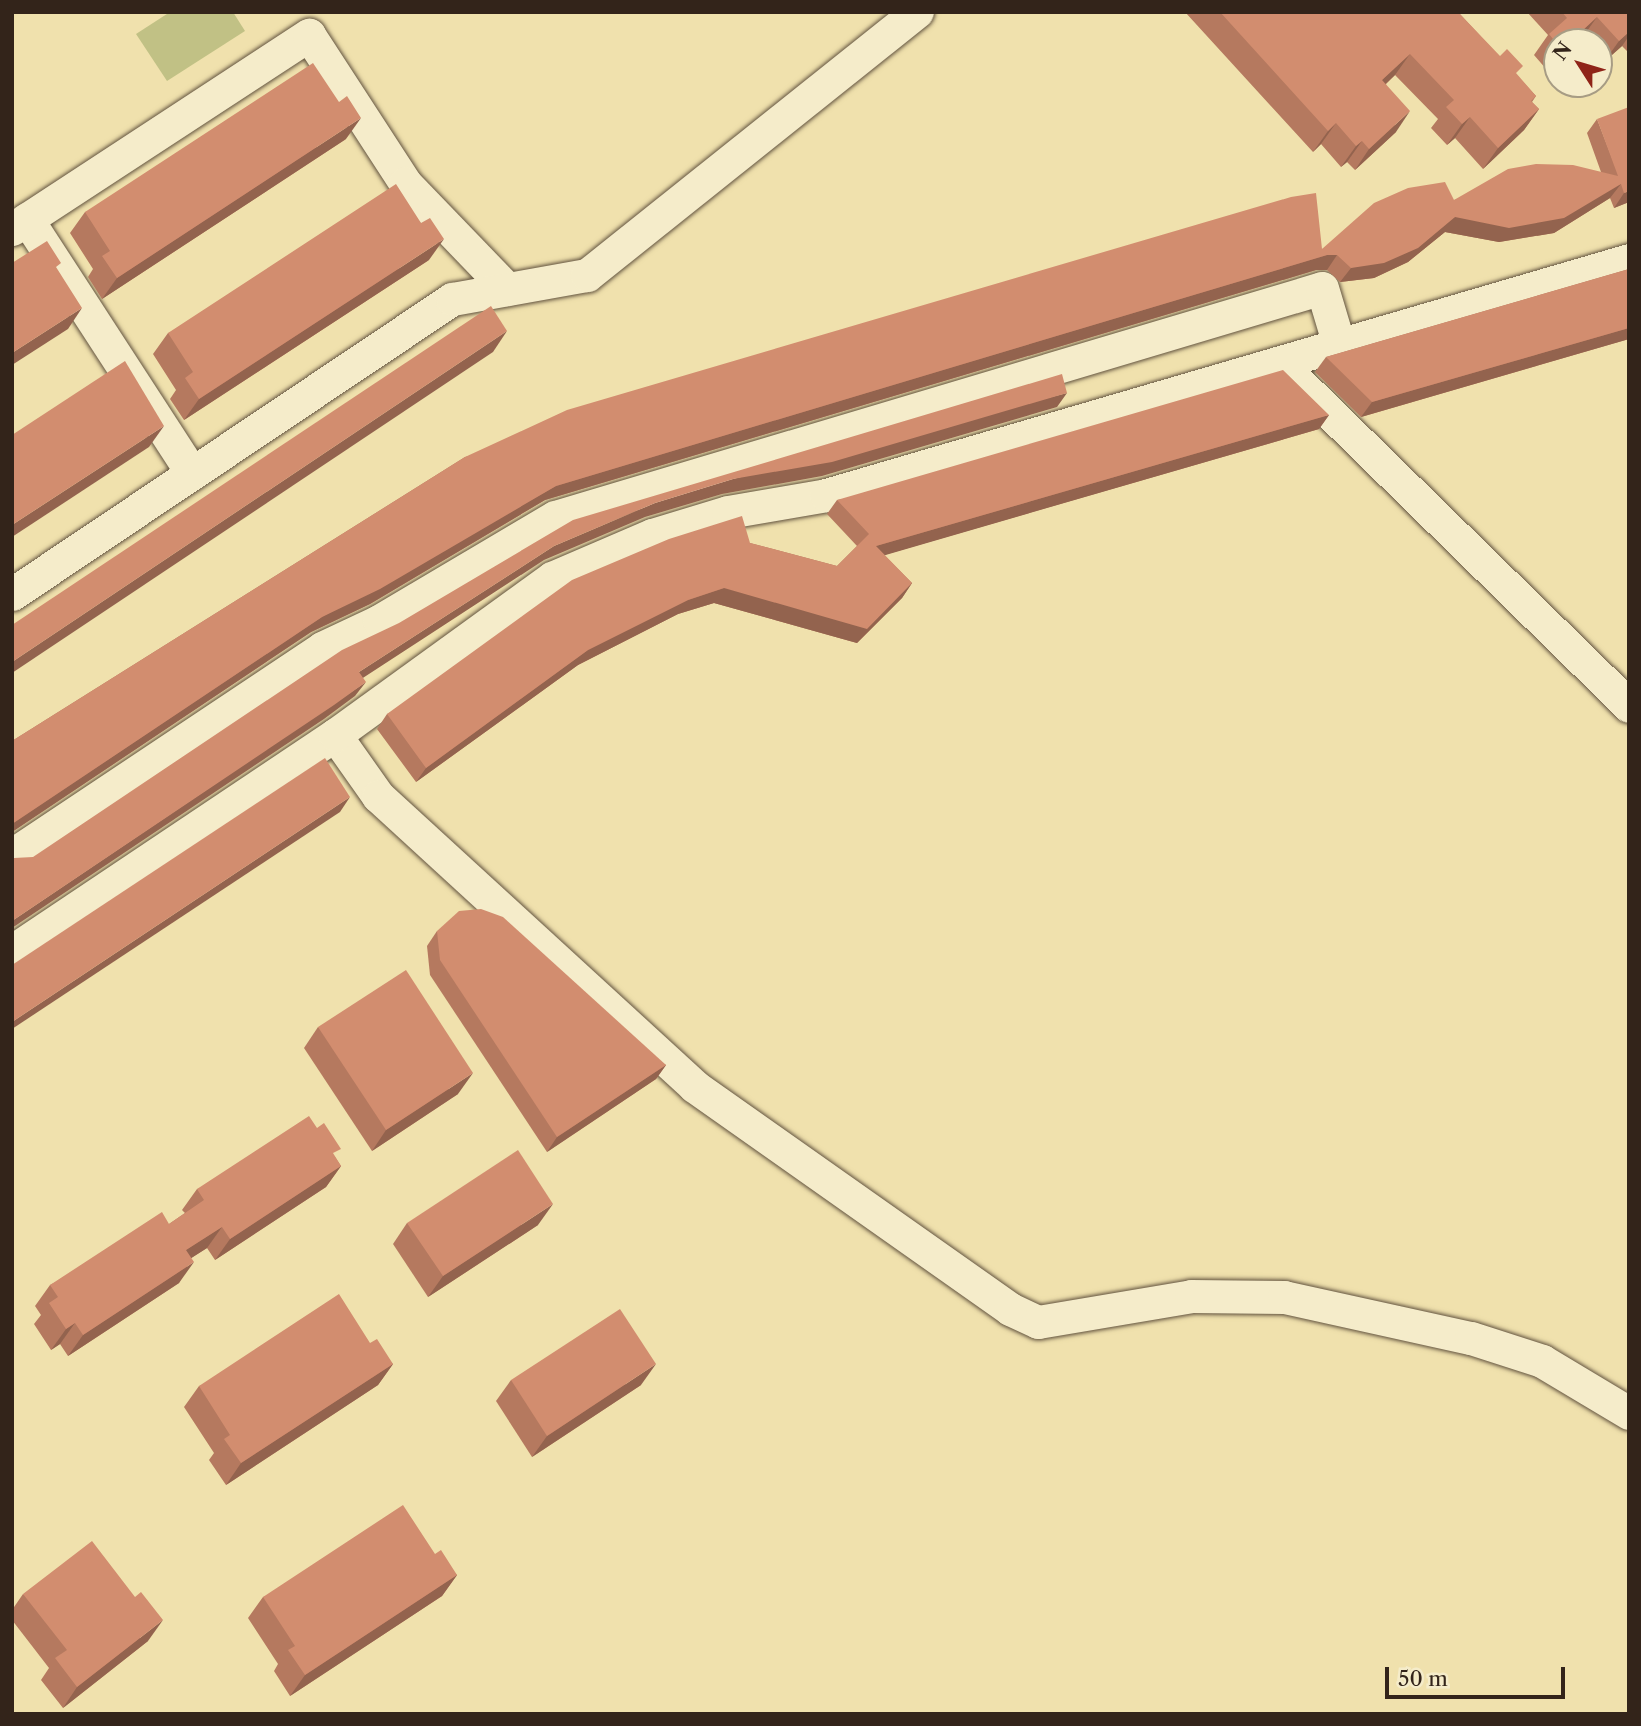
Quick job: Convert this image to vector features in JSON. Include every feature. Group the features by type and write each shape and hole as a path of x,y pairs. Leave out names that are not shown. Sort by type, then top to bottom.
{"street":[{"path":"12,594 452,299 587,275 917,12"},
{"path":"192,473 20,224 309,35 405,183 507,289"},
{"path":"12,951 335,735 552,578 652,535 729,512 826,495 1629,260"},
{"path":"12,855 322,648 379,621 555,517 1322,288 1339,345"},
{"path":"1279,363 1629,706"},
{"path":"335,735 378,796 694,1086 1010,1309 1038,1322 1191,1296 1284,1297 1471,1338 1542,1362 1629,1413"}],"green space":[{"path":"170,12 233,12 245,31 167,81 136,34"}],"building":[{"path":"1220,12 1458,12 1500,56 1507,49 1523,66 1516,73 1536,96 1531,101 1539,109 1498,148 1470,117 1462,124 1446,107 1454,100 1410,54 1382,80 1410,111 1369,149 1362,141 1356,146 1336,123 1328,131"},
{"path":"1562,12 1629,12 1629,32 1619,41 1613,34 1613,28 1607,28 1597,17 1585,28 1556,28 1567,18"},
{"path":"313,63 339,102 347,96 361,118 117,278 102,256 110,251 85,212"},
{"path":"1629,107 1629,191 1624,193 1621,184 1564,218 1509,228 1455,217 1418,248 1384,263 1351,268 1337,255 1327,255 556,486 380,589 322,617 12,824 12,741 465,457 567,410 1291,197 1316,193 1322,249 1374,203 1408,188 1445,182 1454,200 1508,169 1536,164 1573,165 1618,176 1597,119"},
{"path":"396,184 421,223 430,218 444,239 199,399 185,378 193,372 168,333"},
{"path":"47,241 61,263 56,267 82,308 12,353 12,263"},
{"path":"1629,269 1629,328 1372,402 1326,357"},
{"path":"491,306 507,331 12,662 12,625"},
{"path":"125,361 164,426 12,525 12,435"},
{"path":"1283,370 1329,415 876,546 912,583 867,629 724,588 688,600 588,650 426,768 387,714 572,580 669,539 742,516 750,543 837,566 869,534 837,500"},
{"path":"1062,374 1067,393 832,462 733,479 655,503 554,546 359,672 366,682 334,705 12,921 12,856 33,857 342,650 399,623 573,520"},
{"path":"325,758 350,797 12,1022 12,965"},
{"path":"481,909 503,917 666,1065 557,1137 440,960 437,931 459,911"},
{"path":"406,970 473,1073 386,1130 318,1027"},
{"path":"309,1116 317,1128 324,1123 341,1149 333,1153 341,1166 230,1239 222,1227 186,1250 194,1262 83,1335 75,1323 66,1329 49,1303 58,1297 50,1285 162,1212 169,1224 204,1200 197,1189"},
{"path":"518,1150 553,1204 443,1276 407,1223"},
{"path":"339,1294 370,1343 377,1339 393,1364 241,1463 224,1439 230,1435 199,1386"},
{"path":"620,1309 656,1364 547,1436 511,1380"},
{"path":"403,1505 435,1554 441,1550 457,1575 305,1675 288,1650 295,1646 263,1597"},
{"path":"92,1541 135,1597 141,1592 163,1620 77,1687 55,1658 67,1650 23,1594"}]}
